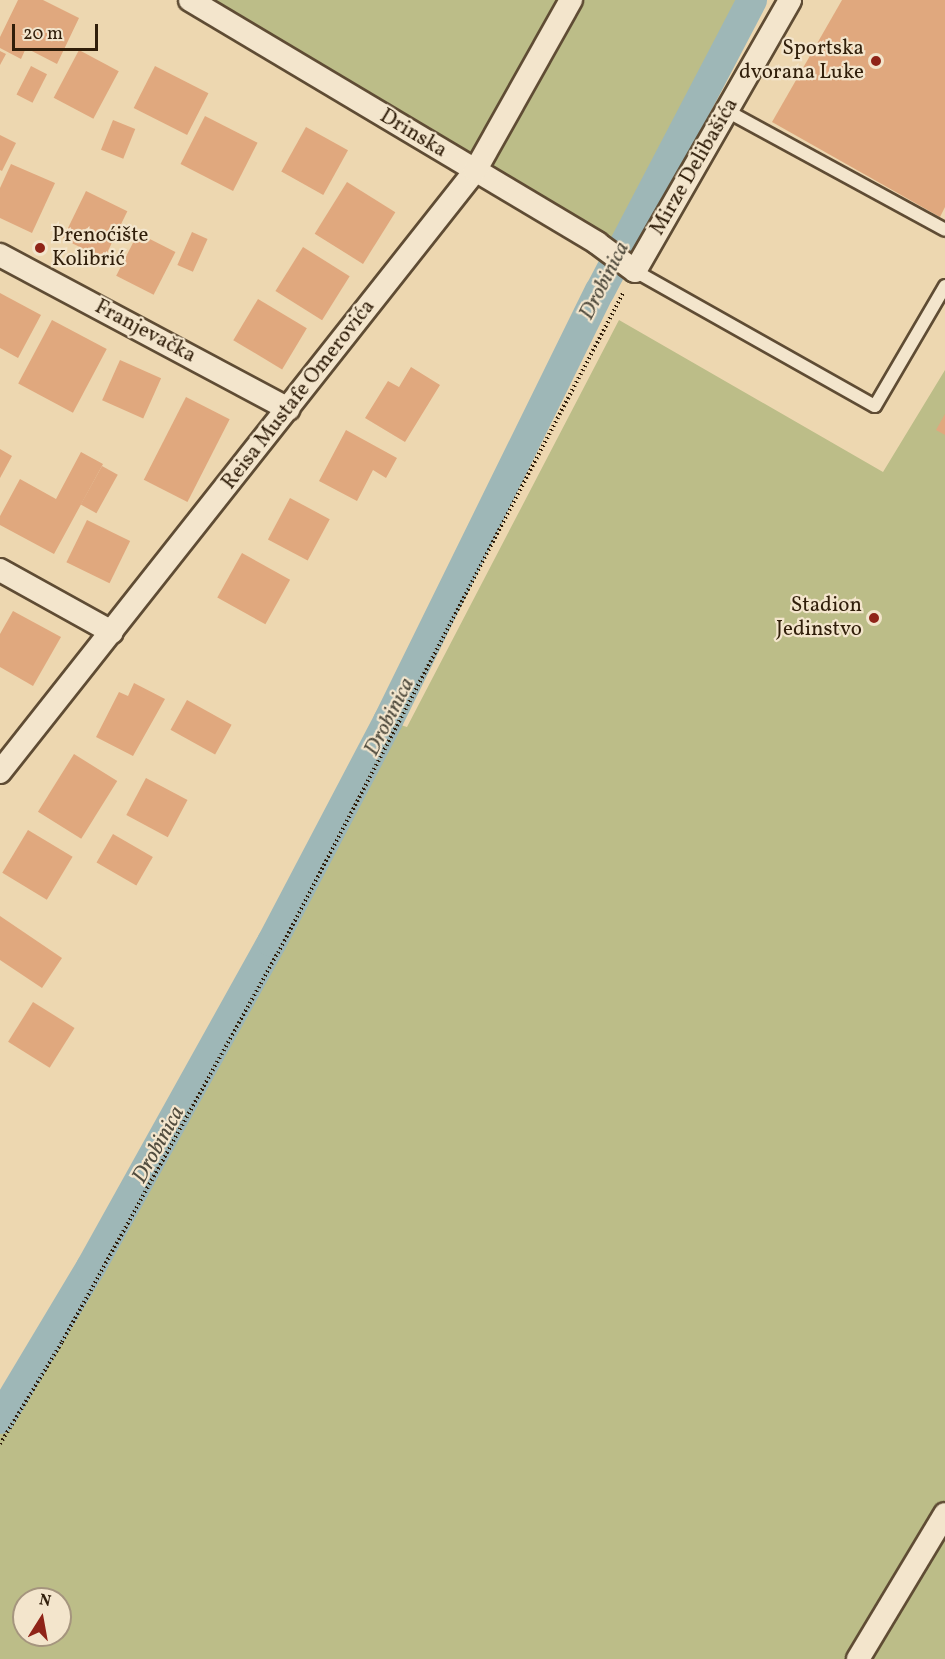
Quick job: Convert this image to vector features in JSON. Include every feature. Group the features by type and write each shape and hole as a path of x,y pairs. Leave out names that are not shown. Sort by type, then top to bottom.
{"street":[{"name":"Drinska","path":"189,0 597,243 635,271"},
{"name":"Reisa Mustafe Omerovića","path":"0,772 289,409 474,171 571,0"},
{"name":"Mirze Delibašića","path":"635,271 790,0"},
{"name":"Franjevačka","path":"0,255 289,409"},
{"path":"0,570 112,632"},
{"path":"858,1659 945,1514"}],"lane":[{"path":"727,111 945,230"},
{"path":"635,271 875,406 945,286"}],"path":[{"path":"0,1444 62,1342 278,953 635,271"}],"green space":[{"path":"190,0 752,0 632,229 597,243"},
{"path":"619,320 883,472 945,370 945,1659 0,1659 0,1418 272,942 388,721 407,727"}],"building":[{"path":"18,0 43,0 79,18 57,64 26,48 21,59 0,48 0,37"},
{"name":"Sportska dvorana Luke","path":"842,0 945,0 945,207 940,217 772,122"},
{"path":"79,50 119,71 93,119 54,98"},
{"path":"0,51 6,54 0,65"},
{"path":"31,66 47,74 33,103 16,95"},
{"path":"155,66 208,93 187,135 134,108"},
{"path":"205,116 258,143 233,191 180,164"},
{"path":"113,120 135,129 123,159 101,150"},
{"path":"306,127 348,150 323,195 281,172"},
{"path":"0,135 16,143 2,171 0,170"},
{"path":"11,164 55,183 32,233 0,218 0,188"},
{"path":"347,182 395,212 363,264 315,234"},
{"path":"86,191 127,211 104,259 63,239"},
{"path":"192,232 208,239 193,272 177,265"},
{"path":"138,233 175,252 154,295 116,276"},
{"path":"303,247 350,276 322,320 275,291"},
{"path":"0,293 41,315 18,358 0,348"},
{"path":"258,299 307,328 282,370 233,340"},
{"path":"52,320 107,349 73,413 18,384"},
{"path":"120,360 161,378 143,418 102,400"},
{"path":"411,367 440,385 405,442 365,418 388,381 399,387"},
{"path":"186,397 230,419 187,502 144,480"},
{"path":"945,414 945,435 936,430"},
{"path":"346,430 397,458 386,478 373,470 357,501 319,481"},
{"path":"0,449 12,456 0,478"},
{"path":"81,452 103,464 54,554 0,525 0,516 20,479 56,499"},
{"path":"102,466 118,475 96,513 81,504"},
{"path":"290,498 330,519 308,561 268,539"},
{"path":"87,520 130,541 110,583 66,562"},
{"path":"242,553 290,580 265,624 217,598"},
{"path":"13,611 61,637 33,686 0,667 0,634"},
{"path":"134,683 165,699 133,756 96,737 119,692 128,696"},
{"path":"187,700 232,725 215,754 171,730"},
{"path":"74,754 117,781 81,839 38,812"},
{"path":"146,778 187,800 168,837 126,815"},
{"path":"28,830 73,857 47,900 2,873"},
{"path":"113,834 153,857 136,886 96,863"},
{"path":"0,916 62,958 42,988 0,960"},
{"path":"33,1002 75,1028 50,1068 8,1042"}],"waterway":[{"name":"Drobinica","path":"0,1419 91,1267 272,942 388,721 600,291 752,0"}],"place":[{"name":"Sportska dvorana Luke","path":"876,61"},
{"name":"Prenoćište Kolibrić","path":"40,248"},
{"name":"Stadion Jedinstvo","path":"874,618"}]}
